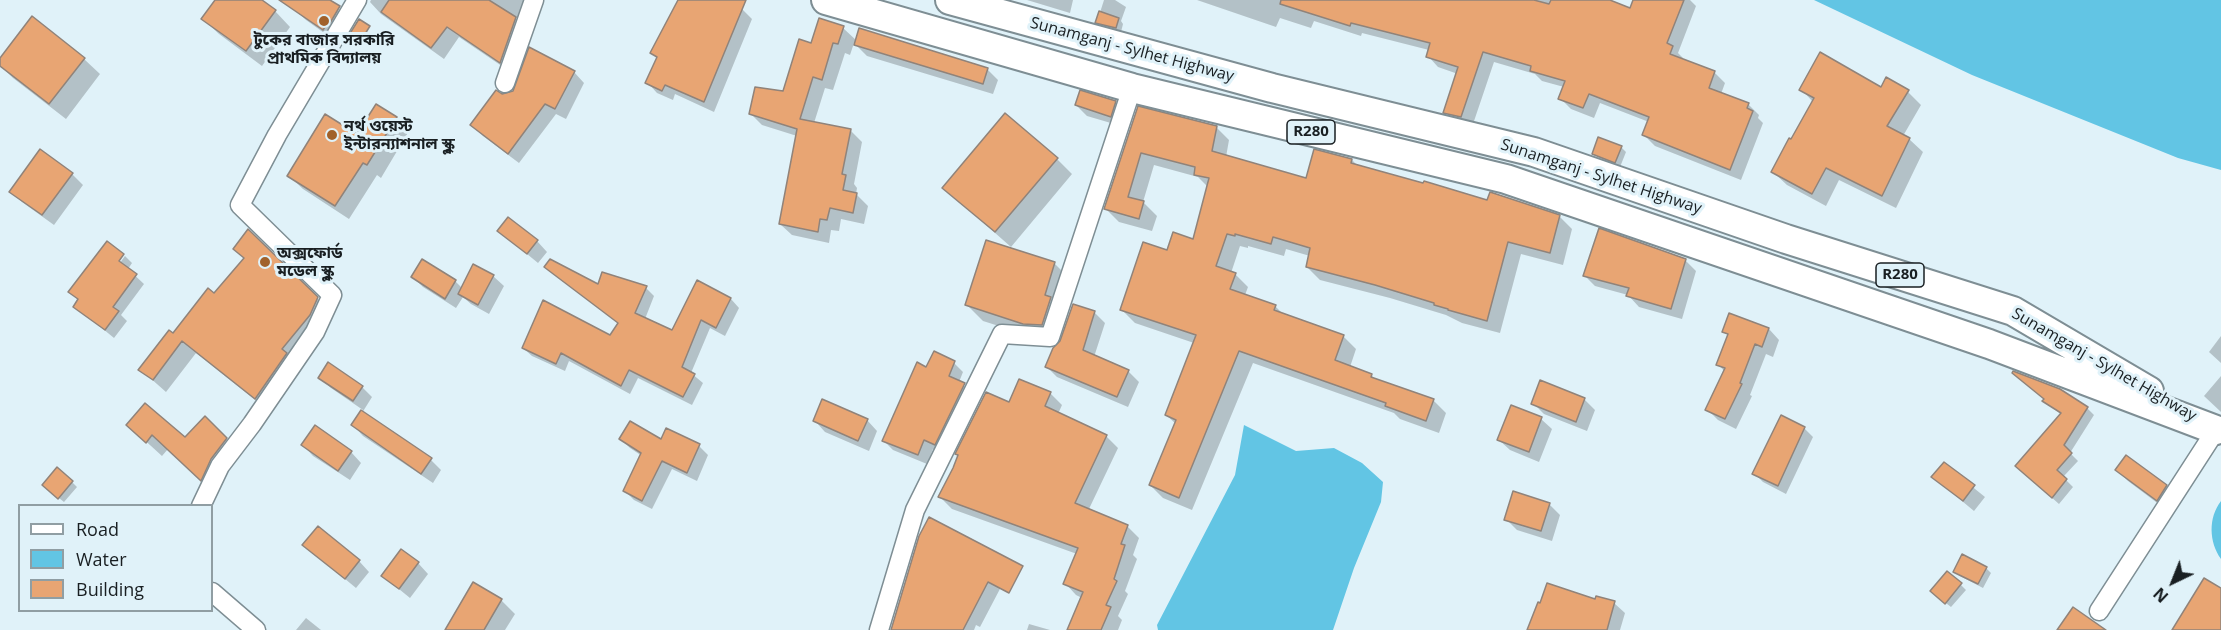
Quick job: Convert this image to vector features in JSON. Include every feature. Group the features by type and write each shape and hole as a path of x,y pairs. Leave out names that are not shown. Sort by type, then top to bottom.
{"main road":[{"name":"Sunamganj - Sylhet Highway","path":"826,0 1132,88 1506,180 1989,344 2218,432"},
{"name":"Sunamganj - Sylhet Highway","path":"950,0 1272,88 1534,153 1786,239 2013,311 2218,432"}],"street":[{"path":"202,504 220,466 252,424 315,332 333,295 240,205 277,135 357,0"},
{"path":"505,83 534,0"},
{"path":"879,630 915,510 1002,334 1050,337 1132,88"},
{"path":"2099,610 2218,432"},
{"path":"213,593 256,630"}],"water":[{"path":"1814,0 2221,0 2221,170 2178,158 1972,75"},
{"path":"1244,425 1296,451 1334,448 1362,463 1383,482 1381,502 1354,568 1333,630 1158,630 1157,625 1235,475"},
{"path":"2221,501 2221,559 2212,538 2212,522"}],"building":[{"path":"215,0 262,0 276,10 246,51 201,19"},
{"path":"279,0 330,0 340,6 323,30"},
{"path":"389,0 489,0 516,17 500,63 447,27 431,48 381,12"},
{"path":"678,0 746,0 704,102 665,85 662,91 645,83 657,57 650,53"},
{"path":"1281,0 1534,0 1549,4 1551,0 1610,0 1630,8 1633,0 1684,0 1667,43 1673,46 1670,54 1715,71 1709,88 1749,103 1747,108 1753,111 1730,170 1642,135 1649,117 1589,94 1583,108 1558,99 1565,81 1530,71 1531,66 1483,52 1461,117 1443,113 1458,67 1426,57 1430,43 1351,23 1350,26 1280,4"},
{"path":"1099,11 1119,18 1116,28 1095,23"},
{"path":"32,16 85,58 49,104 0,66 0,58"},
{"path":"819,18 844,26 838,44 833,43 822,80 813,77 800,119 851,129 842,174 846,175 843,190 857,193 853,213 830,208 827,220 820,219 818,232 779,224 797,129 749,114 755,87 783,91 799,39 811,43"},
{"path":"359,19 370,26 360,42 349,35"},
{"path":"859,28 988,68 983,84 854,45"},
{"path":"529,47 575,71 555,109 545,104 508,154 470,125 496,90 502,94 513,91"},
{"path":"1820,52 1881,87 1886,77 1909,90 1887,126 1910,138 1882,196 1826,168 1812,194 1771,172 1814,98 1799,90"},
{"path":"1080,90 1116,101 1111,117 1075,105"},
{"path":"376,104 397,117 367,165 363,163 335,206 287,176 325,114 357,134"},
{"path":"1138,106 1217,126 1212,151 1306,178 1314,149 1352,159 1351,163 1423,183 1424,181 1487,200 1490,192 1560,215 1550,253 1508,242 1487,321 1375,285 1306,267 1310,248 1273,237 1271,244 1227,234 1216,266 1236,273 1230,289 1276,305 1274,310 1344,335 1335,360 1372,374 1371,377 1434,399 1426,421 1385,406 1386,403 1239,351 1179,498 1149,485 1176,420 1165,415 1196,335 1120,310 1143,242 1167,250 1173,232 1193,239 1209,178 1194,175 1195,167 1141,153 1128,197 1144,201 1139,219 1104,209"},
{"path":"1005,113 1058,158 995,232 942,188"},
{"path":"1598,137 1622,146 1615,163 1592,154"},
{"path":"40,149 73,173 42,215 9,192"},
{"path":"508,217 538,240 527,254 497,231"},
{"path":"1599,228 1686,259 1671,309 1626,296 1629,288 1583,276"},
{"path":"248,229 318,297 310,315 282,349 287,353 255,399 182,341 153,380 138,370 169,330 173,333 208,288 214,293 244,258 233,249"},
{"path":"986,240 1055,262 1045,295 1051,297 1042,325 1023,324 965,305"},
{"path":"107,241 124,254 119,261 137,274 113,307 119,311 105,330 73,307 78,299 68,292"},
{"path":"422,259 456,280 445,299 411,277"},
{"path":"550,259 598,284 602,272 647,286 635,313 672,330 697,280 731,298 716,328 701,320 682,367 695,374 683,397 629,370 621,386 561,353 556,364 522,348 543,300 610,335 618,323 544,267"},
{"path":"473,264 494,275 478,305 458,294"},
{"path":"1073,304 1095,311 1083,350 1129,370 1117,397 1045,367 1053,348 1060,341"},
{"path":"1729,313 1769,328 1762,347 1755,344 1740,383 1742,384 1725,419 1705,410 1725,368 1716,365 1728,334 1722,332"},
{"path":"934,351 955,361 949,376 965,383 935,445 924,440 918,455 882,441 917,362 926,367"},
{"path":"328,362 363,386 353,401 318,378"},
{"path":"2013,371 2060,389 2088,407 2064,445 2072,453 2057,470 2067,479 2052,498 2015,466 2061,413 2042,401 2044,399 2012,373"},
{"path":"1019,379 1051,392 1045,406 1107,435 1075,503 1128,525 1121,544 1125,545 1114,579 1117,581 1106,605 1111,607 1101,630 1067,630 1083,592 1063,584 1078,548 938,497 953,468 958,455 955,454 986,392 1009,402"},
{"path":"1540,380 1585,398 1576,422 1531,404"},
{"path":"822,399 868,419 858,441 813,421"},
{"path":"145,403 185,437 205,416 227,438 211,459 201,481 152,435 146,443 126,425"},
{"path":"1511,405 1542,417 1529,452 1497,440"},
{"path":"361,410 432,458 421,474 351,425"},
{"path":"1781,415 1805,427 1778,486 1752,474"},
{"path":"630,421 661,439 666,428 700,444 687,473 662,461 642,501 623,491 641,453 619,439"},
{"path":"315,425 352,451 338,471 301,445"},
{"path":"2126,455 2167,485 2157,501 2115,470"},
{"path":"1944,462 1975,485 1963,501 1931,477"},
{"path":"57,467 73,481 58,499 42,485"},
{"path":"1513,491 1550,503 1541,531 1504,520"},
{"path":"929,517 1023,566 1009,593 988,582 963,630 891,630 919,536"},
{"path":"318,526 360,560 345,579 302,545"},
{"path":"401,549 419,562 399,589 381,576"},
{"path":"1962,554 1987,567 1978,584 1953,572"},
{"path":"1947,571 1962,583 1945,604 1930,591"},
{"path":"2204,578 2221,588 2221,630 2172,630"},
{"path":"473,582 502,599 484,630 445,630"},
{"path":"1547,583 1595,599 1596,596 1615,601 1607,630 1527,630"},
{"path":"2073,607 2106,630 2057,630"}],"place":[{"name":"টুকের বাজার সরকারি প্রাথমিক বিদ্যালয়","path":"324,21"},
{"name":"নর্থ ওয়েস্ট ইন্টারন্যাশনাল স্কুল","path":"332,135"},
{"name":"অক্সফোর্ড মডেল স্কুল","path":"265,262"}]}
